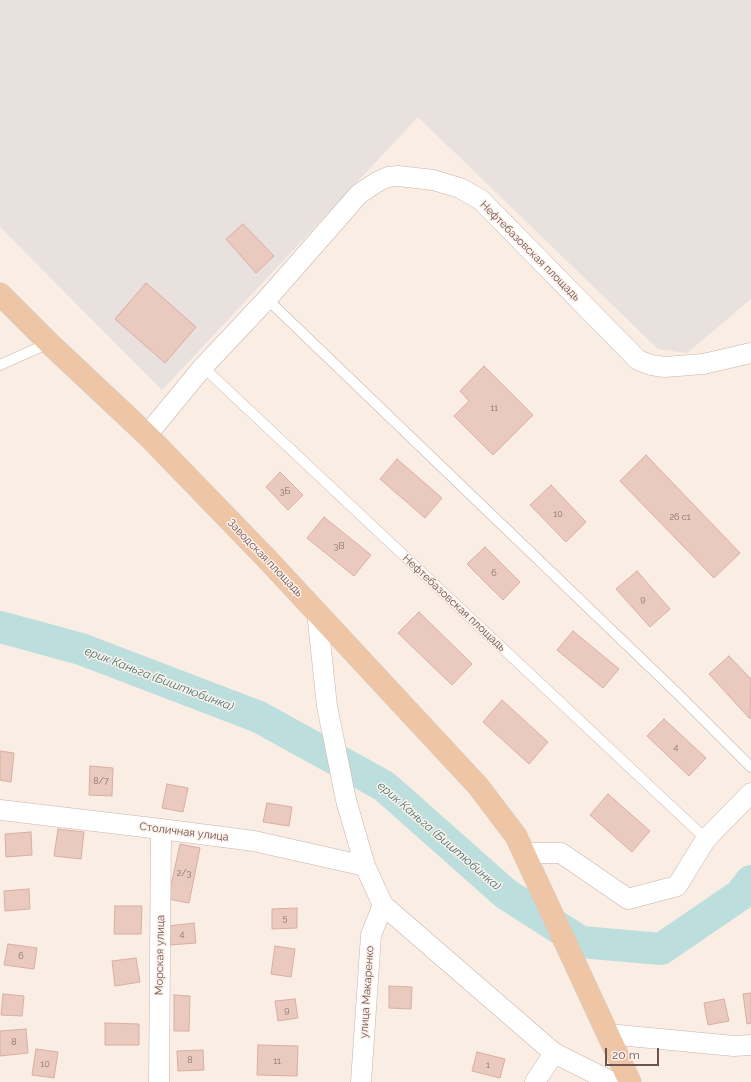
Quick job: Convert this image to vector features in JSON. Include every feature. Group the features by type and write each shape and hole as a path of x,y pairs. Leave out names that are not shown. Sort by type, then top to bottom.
{"main road":[{"name":"Заводская площадь","path":"0,294 147,435 268,560 478,786 520,845 630,1082"}],"street":[{"name":"Нефтебазовская площадь","path":"147,435 203,367 267,299 359,194 388,177 398,176 433,180 460,188 481,200 638,360 650,365 672,367 703,364 751,352"},
{"path":"317,612 328,706 346,800 365,866 383,905 554,1053 612,1082"},
{"path":"520,845 561,853 628,899 677,886 706,839 751,793"},
{"name":"Столичная улица","path":"0,810 254,841 365,866"},
{"name":"Морская улица","path":"159,1082 161,829"},
{"name":"улица Макаренко","path":"361,1082 371,935 383,905"},
{"path":"604,1027 734,1046 751,1045"},
{"path":"534,1082 554,1053"}],"lane":[{"path":"267,299 678,694 751,767"},
{"path":"0,365 50,343"},
{"name":"Нефтебазовская площадь","path":"203,367 706,839"}],"shaded area":[{"path":"0,0 751,0 751,299 687,353 658,349 418,117 162,390 0,227"}],"building":[{"path":"243,224 274,256 256,273 226,239"},
{"path":"146,283 196,327 165,363 115,319"},
{"path":"484,366 533,415 493,455 454,416 469,401 460,391"},
{"path":"646,455 740,553 714,578 620,481"},
{"path":"397,459 442,498 425,518 380,479"},
{"path":"280,472 303,495 288,510 266,487"},
{"path":"551,485 586,522 566,542 530,505"},
{"path":"324,517 371,555 354,576 307,538"},
{"path":"485,547 520,582 503,600 467,564"},
{"path":"637,571 670,609 650,627 616,589"},
{"path":"419,612 472,664 452,685 398,633"},
{"path":"573,631 619,669 603,688 557,650"},
{"path":"729,656 751,679 750,719 709,674"},
{"path":"502,700 548,742 529,764 483,722"},
{"path":"664,719 706,758 689,776 647,736"},
{"path":"0,751 14,753 11,782 0,780"},
{"path":"90,766 113,768 112,796 89,795"},
{"path":"167,784 188,788 183,812 162,808"},
{"path":"608,794 650,831 632,852 590,815"},
{"path":"267,803 292,807 289,826 263,822"},
{"path":"58,829 84,832 81,859 54,856"},
{"path":"31,832 32,855 6,857 5,834"},
{"path":"180,844 200,848 189,903 168,899"},
{"path":"29,889 30,909 5,911 4,891"},
{"path":"115,906 142,906 141,934 114,934"},
{"path":"297,908 297,928 272,929 272,909"},
{"path":"194,923 196,943 170,945 168,926"},
{"path":"8,944 37,948 34,969 4,965"},
{"path":"275,946 295,949 291,977 271,974"},
{"path":"136,958 140,982 115,986 112,961"},
{"path":"389,986 412,987 411,1009 389,1008"},
{"path":"751,993 751,1023 747,1024 743,994"},
{"path":"3,994 24,996 22,1016 1,1015"},
{"path":"174,995 190,996 189,1031 174,1031"},
{"path":"295,999 298,1018 278,1021 275,1001"},
{"path":"724,999 729,1021 708,1025 704,1003"},
{"path":"105,1023 139,1024 139,1045 105,1045"},
{"path":"26,1029 28,1053 0,1056 0,1031"},
{"path":"258,1045 298,1046 297,1076 257,1075"},
{"path":"36,1049 58,1052 54,1078 32,1075"},
{"path":"203,1050 204,1070 178,1071 177,1051"},
{"path":"477,1052 505,1059 500,1078 472,1071"}],"waterway":[{"name":"ерик Каньга (Биштюбинка)","path":"0,627 81,649 259,717 384,786 506,894 581,942 661,949 740,895 751,881"}]}
